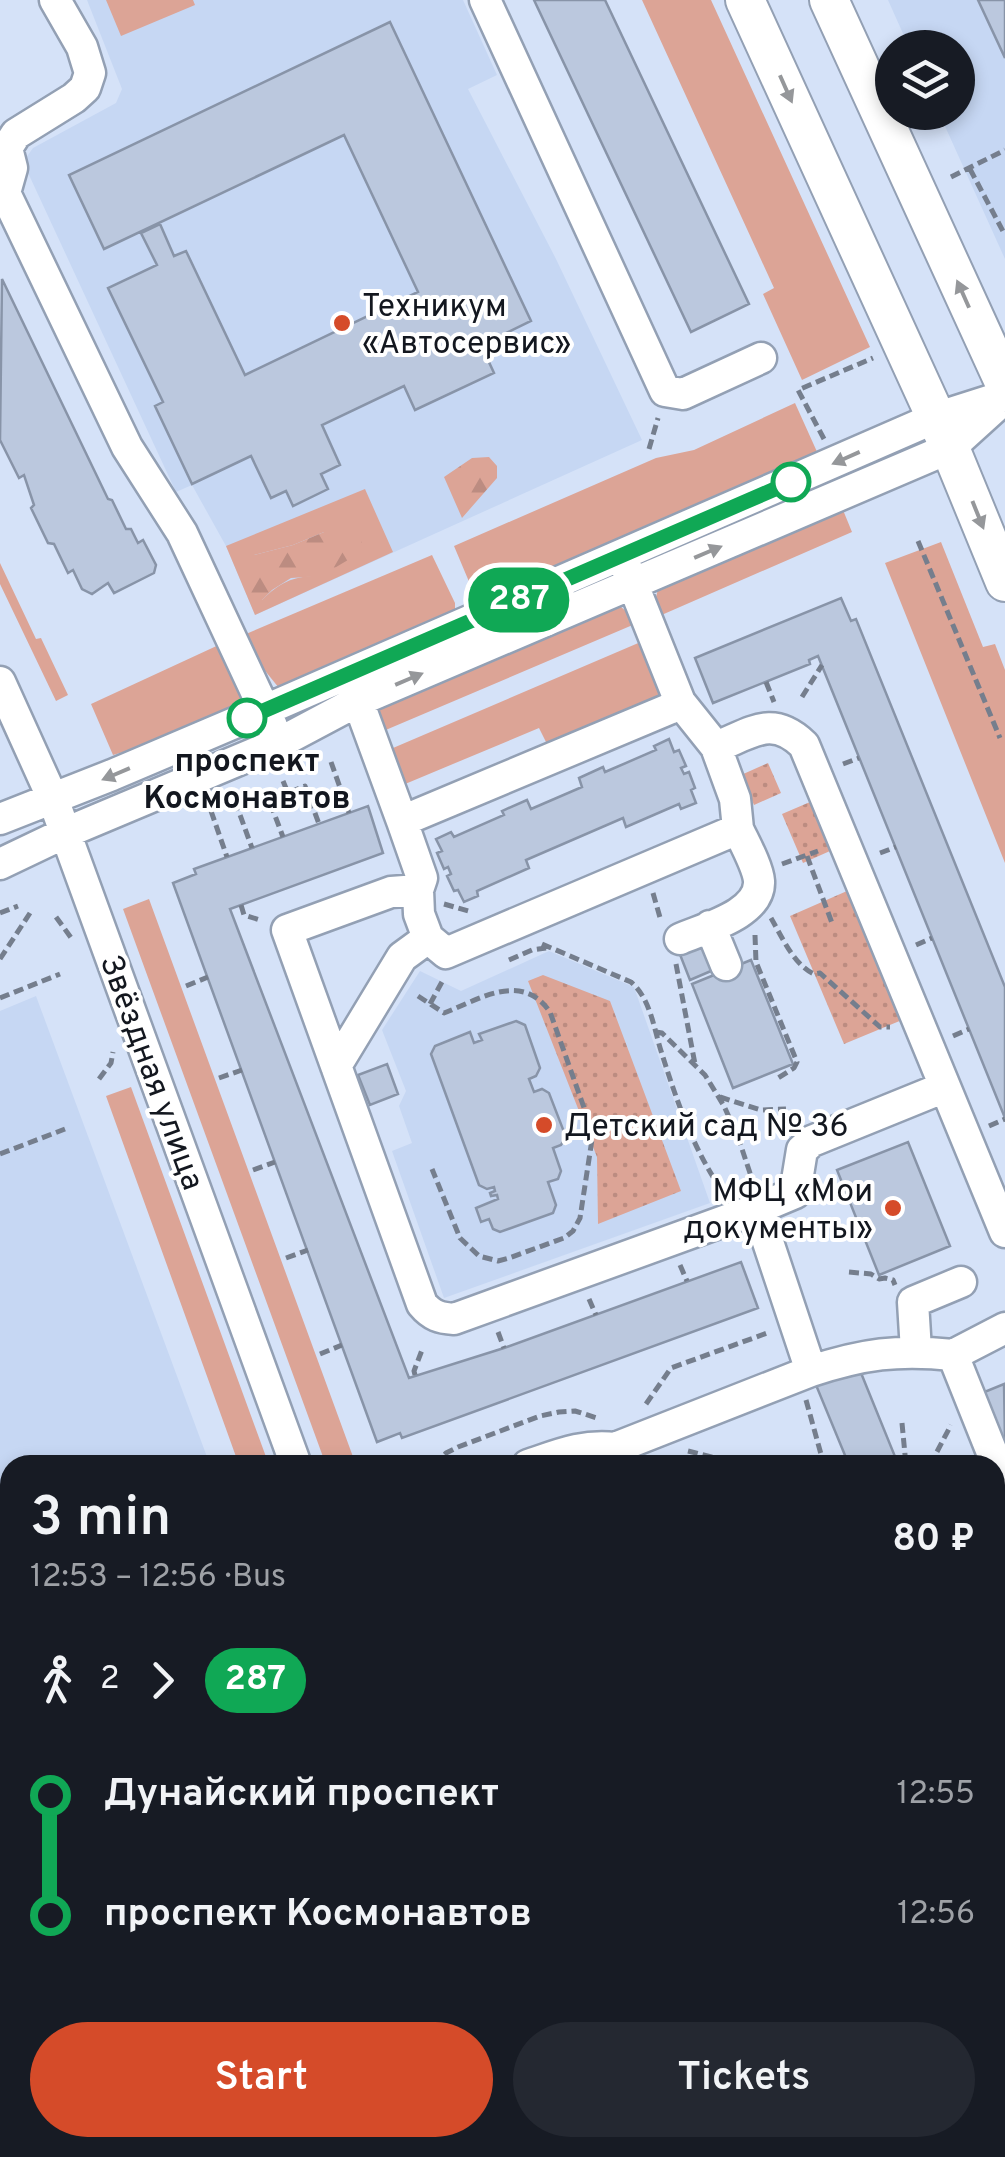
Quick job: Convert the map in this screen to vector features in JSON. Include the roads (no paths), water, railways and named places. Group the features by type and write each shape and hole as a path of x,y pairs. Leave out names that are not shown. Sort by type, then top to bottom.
{"main road":[{"path":"746,0 943,433 1005,582"},
{"path":"829,0 1005,384"}],"street":[{"path":"55,0 82,47 90,73 85,88 74,98 16,134 4,150 12,168 2,194 127,447 182,533 279,743"},
{"path":"486,0 666,391 682,394 762,358"},
{"path":"0,818 627,570 943,433 1005,397"},
{"path":"0,864 279,743 627,570"},
{"path":"627,570 680,702 716,746 735,799 738,829 757,885 741,912 680,939"},
{"name":"Звёздная улица","path":"0,682 53,799 292,1455"},
{"path":"358,701 427,894 419,914 428,938 446,953 486,923 738,829"},
{"path":"402,820 669,710 680,702"},
{"path":"716,746 771,726 794,734 804,745 1005,1232"},
{"path":"427,894 391,892 288,930 422,1304 440,1318 454,1318 795,1194 802,1150 812,1141 864,1134 944,1087"},
{"path":"710,926 726,964"},
{"path":"336,1066 402,956 428,938"},
{"path":"748,1212 796,1322 806,1374"},
{"path":"916,1351 913,1302 961,1282"},
{"path":"556,1455 614,1444 869,1354 916,1351 952,1355 998,1342"},
{"path":"952,1355 994,1455"}],"place":[{"name":"Техникум «Автосервис»","path":"342,323"},
{"name":"проспект Космонавтов","path":"247,718"},
{"name":"Детский сад № 36","path":"544,1125"},
{"name":"МФЦ «Мои документы»","path":"893,1208"}]}
